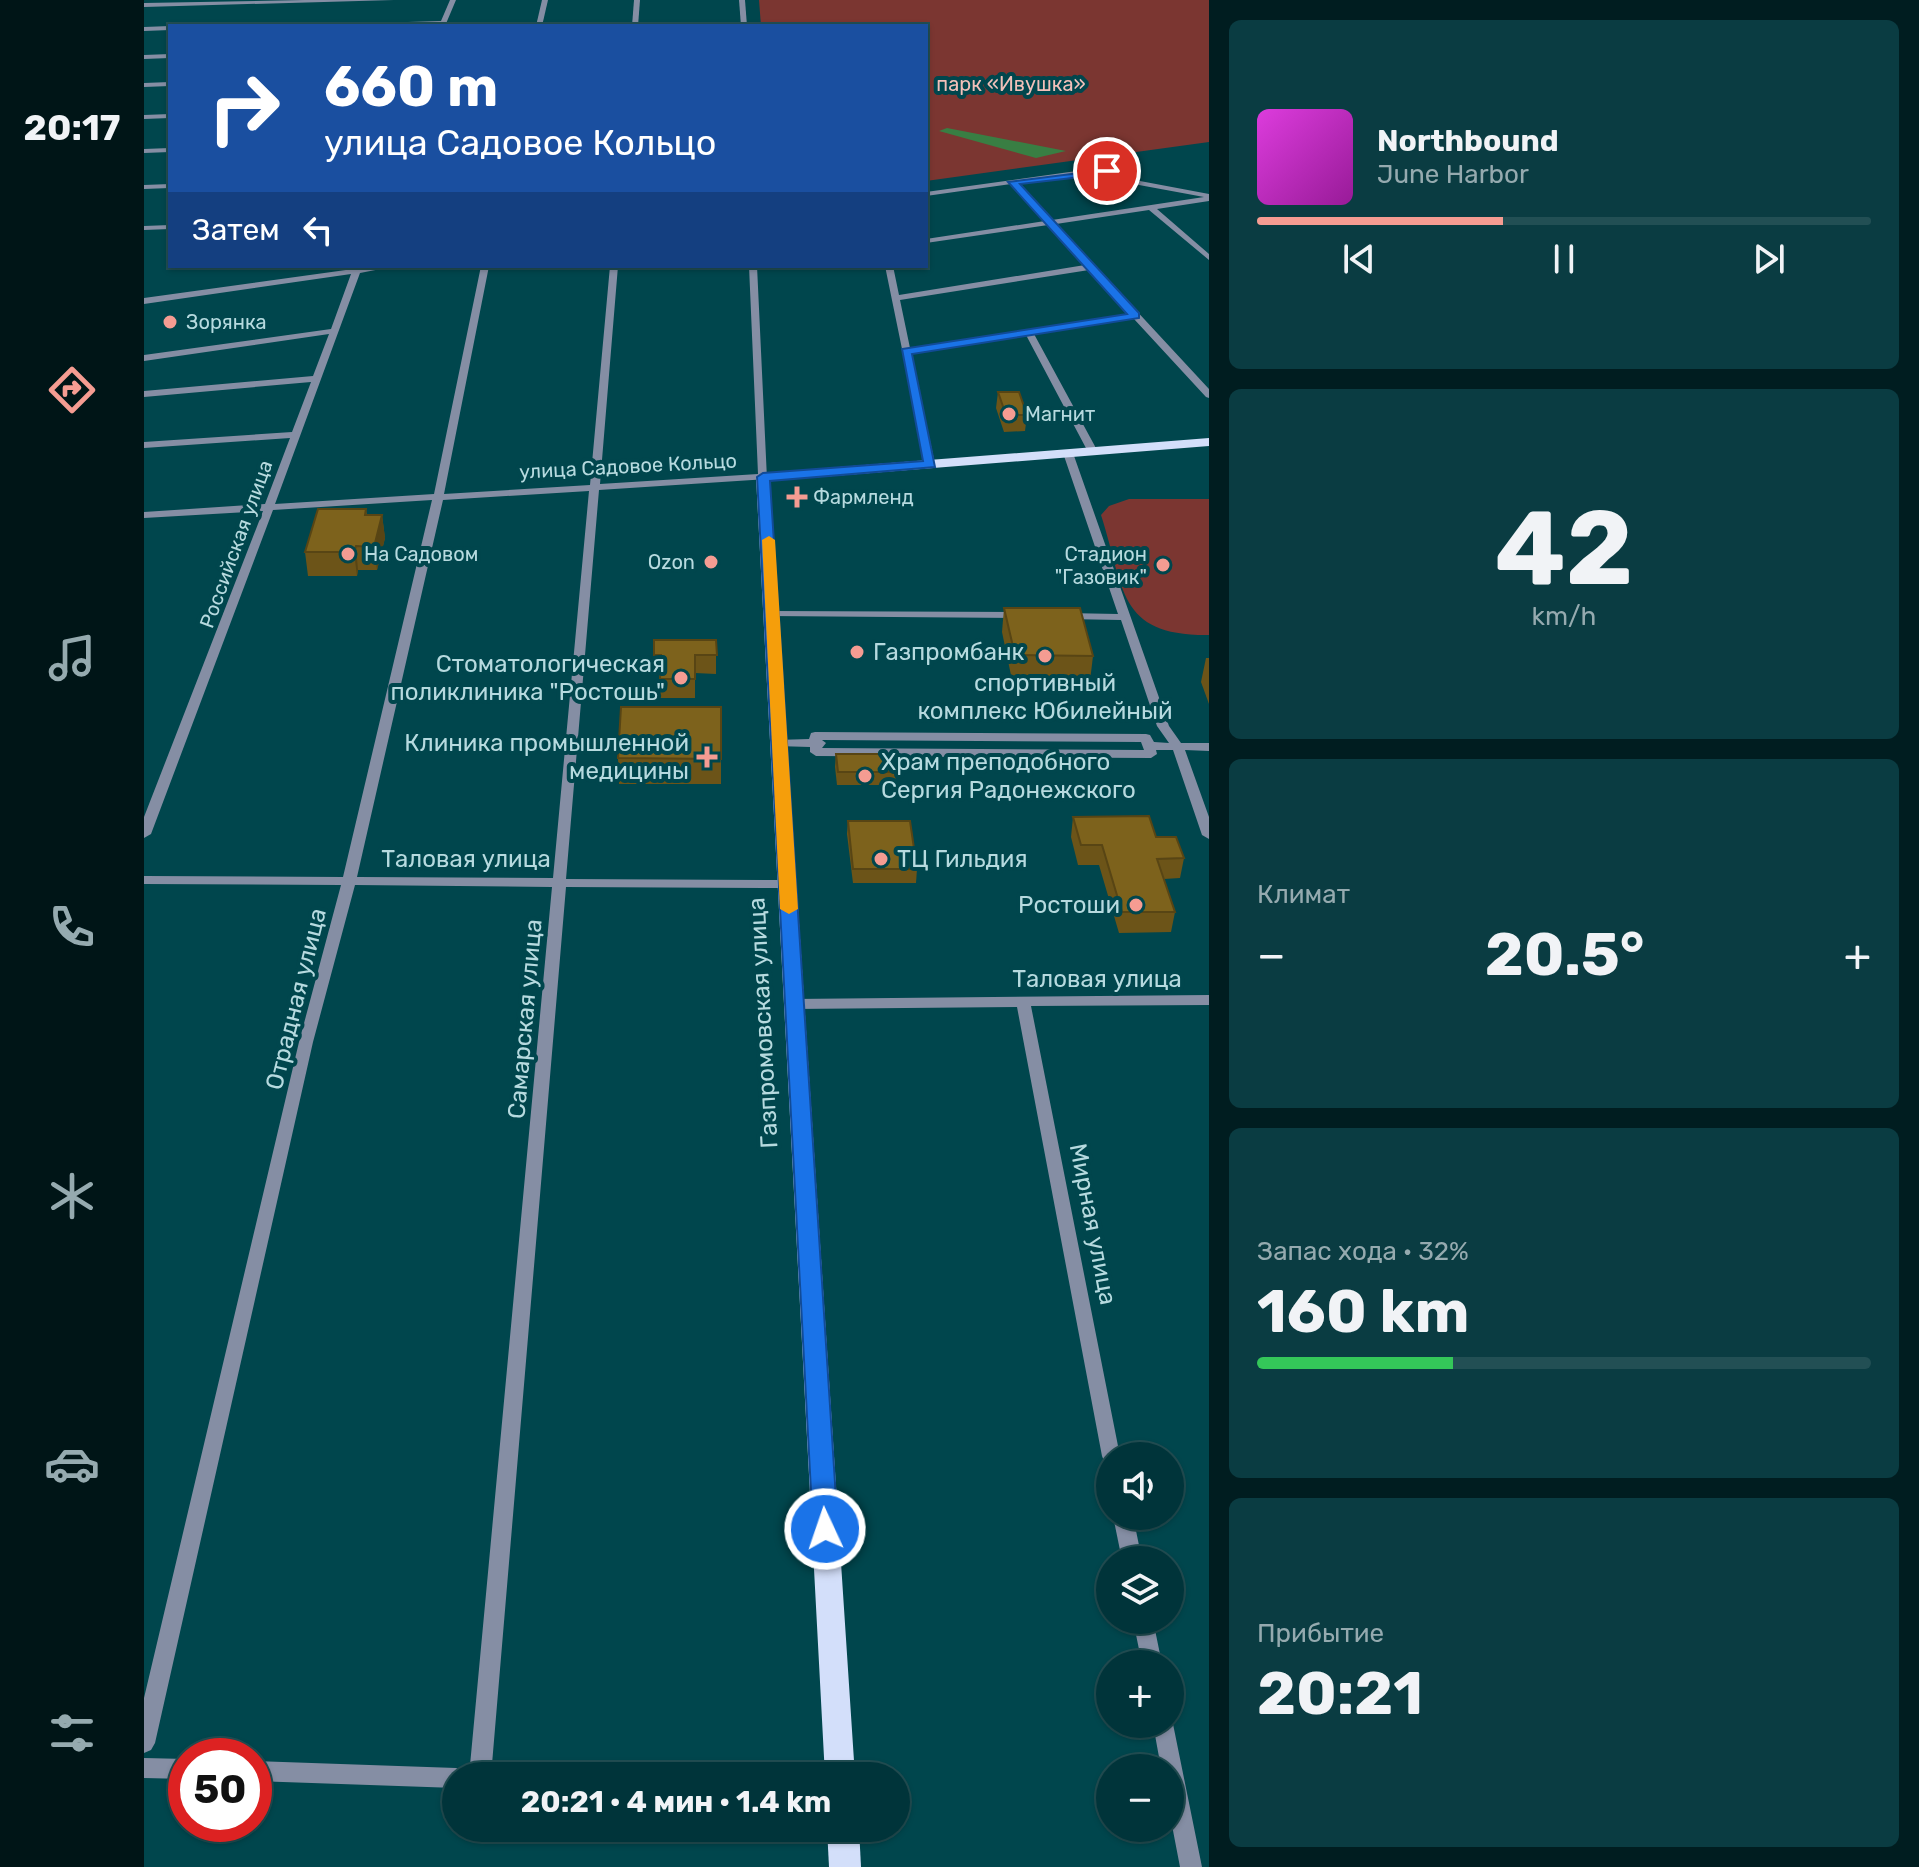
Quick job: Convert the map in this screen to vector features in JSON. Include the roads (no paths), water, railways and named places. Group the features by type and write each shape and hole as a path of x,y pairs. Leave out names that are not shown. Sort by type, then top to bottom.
{"main road":[{"name":"улица Садовое Кольцо","path":"763,477 1209,442"},
{"name":"Газпромовская улица","path":"763,477 839,1762"},
{"path":"844,1842 845,1867"}],"street":[{"path":"144,5 391,0"},
{"path":"443,24 453,0"},
{"path":"539,24 545,0"},
{"path":"635,24 637,0"},
{"path":"742,0 744,24"},
{"path":"144,29 168,28"},
{"path":"144,57 168,56"},
{"path":"144,85 168,84"},
{"path":"144,117 168,116"},
{"path":"144,151 168,150"},
{"path":"928,194 1107,171 1139,183 1209,197"},
{"path":"1013,182 1209,395"},
{"path":"144,187 168,186"},
{"path":"928,241 1209,197"},
{"path":"1151,208 1209,258"},
{"path":"144,228 168,227"},
{"path":"896,298 1091,267"},
{"name":"Отрадная улица","path":"144,1743 306,1042 349,882 438,498 485,268"},
{"name":"Самарская улица","path":"481,1762 614,268"},
{"name":"Газпромовская улица","path":"753,268 763,477"},
{"path":"889,268 930,464"},
{"path":"144,301 357,269"},
{"name":"Российская улица","path":"144,834 271,507 293,435 357,269"},
{"path":"906,351 1135,316"},
{"path":"144,358 332,331"},
{"path":"1029,332 1092,450"},
{"path":"144,394 315,379"},
{"path":"144,445 293,435"},
{"path":"1068,453 1163,726 1178,747 1209,835"},
{"name":"улица Садовое Кольцо","path":"144,515 763,477"},
{"path":"773,614 1036,615"},
{"path":"1051,616 1125,617"},
{"path":"780,743 816,743 816,752 835,744 893,737 1065,738 1128,746 1151,754 1149,746 1209,747"},
{"path":"893,737 895,752"},
{"path":"925,737 927,752"},
{"path":"958,737 961,752"},
{"path":"998,737 1001,753"},
{"path":"1033,738 1037,753"},
{"path":"1065,738 1069,753"},
{"path":"835,744 895,752 1001,753 1069,753 1128,746"},
{"name":"Таловая улица","path":"144,880 787,884"},
{"name":"Таловая улица","path":"793,1004 1209,1000"},
{"name":"Мирная улица","path":"1023,1002 1108,1442"},
{"path":"1166,1738 1191,1867"},
{"path":"144,1768 168,1769"},
{"path":"272,1772 442,1778"}],"place":[{"name":"Зорянка","path":"170,322"},
{"name":"Магнит","path":"1009,414"},
{"name":"Фармленд","path":"797,497"},
{"name":"На Садовом","path":"348,554"},
{"name":"Ozon","path":"711,562"},
{"name":"Стадион \"Газовик\"","path":"1163,565"},
{"name":"Газпромбанк","path":"857,652"},
{"name":"спортивный комплекс Юбилейный","path":"1045,656"},
{"name":"Стоматологическая поликлиника \"Ростошь\"","path":"681,678"},
{"name":"Клиника промышленной медицины","path":"707,757"},
{"name":"Храм преподобного Сергия Радонежского","path":"865,776"},
{"name":"ТЦ Гильдия","path":"881,859"},
{"name":"Ростоши","path":"1136,905"}],"park label":[{"name":"парк «Ивушка»","path":"1011,84"}]}
